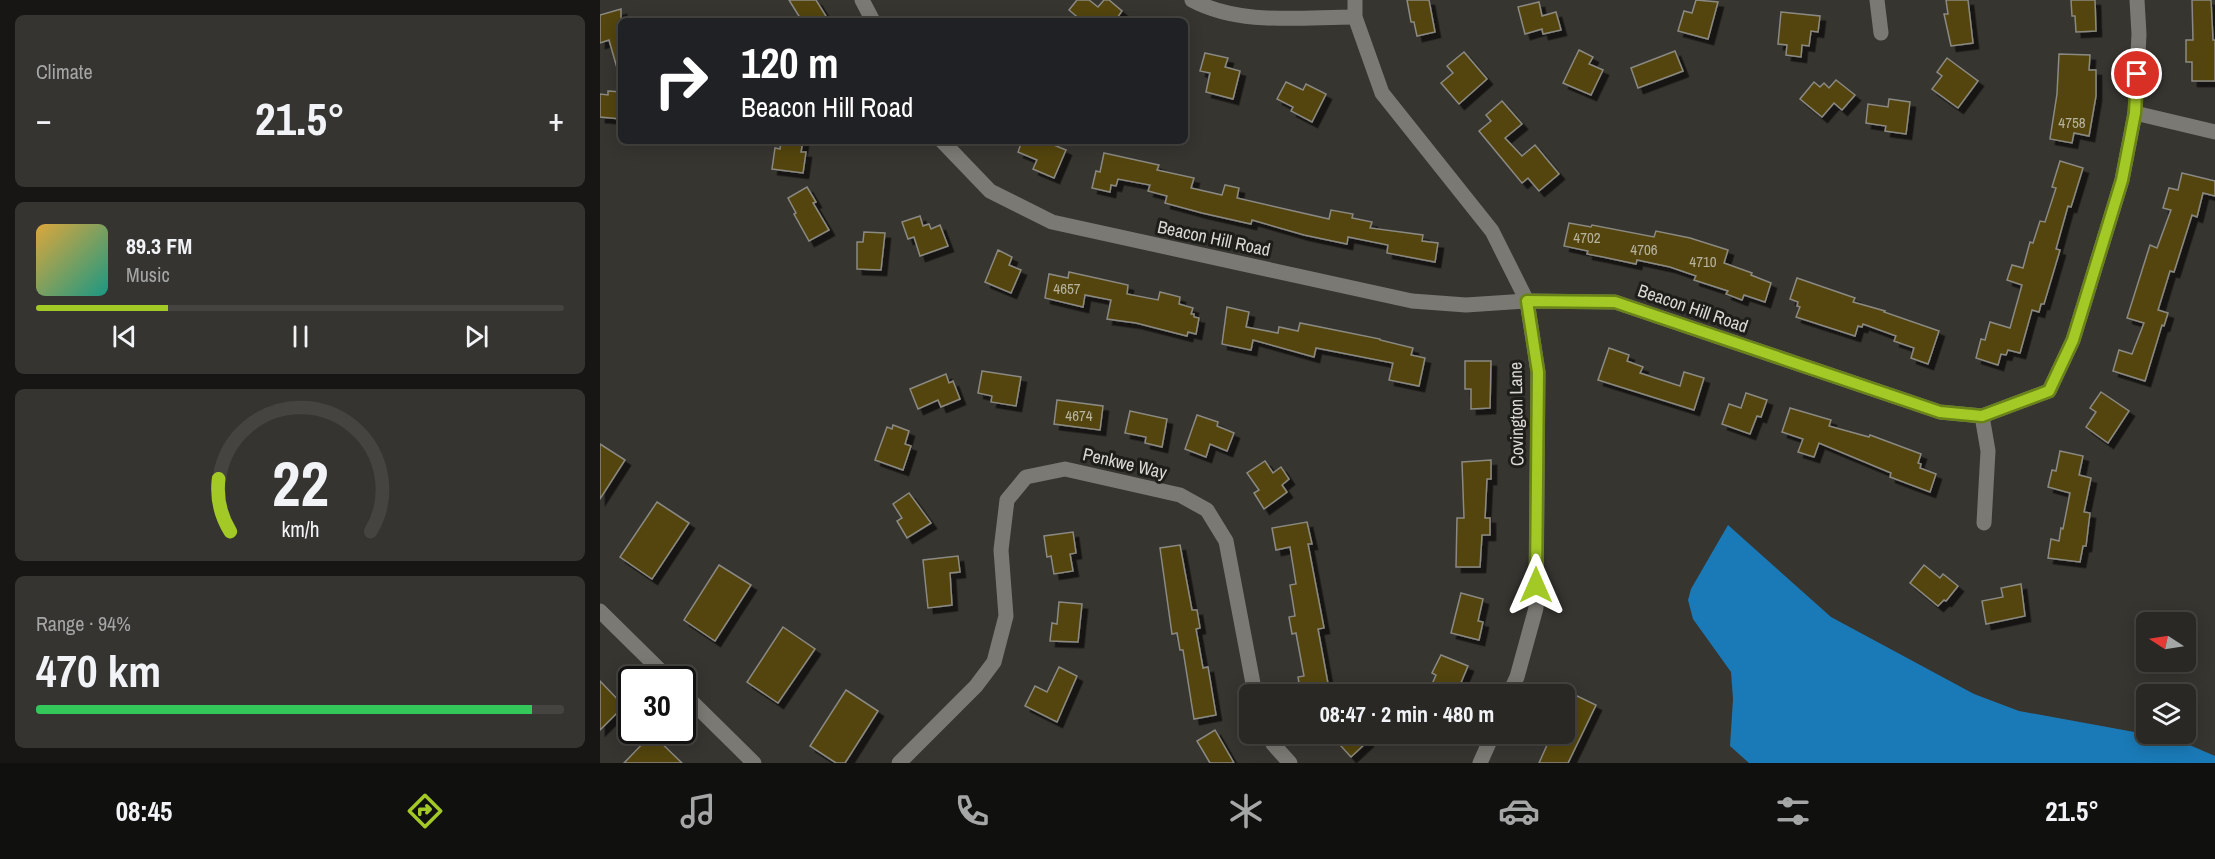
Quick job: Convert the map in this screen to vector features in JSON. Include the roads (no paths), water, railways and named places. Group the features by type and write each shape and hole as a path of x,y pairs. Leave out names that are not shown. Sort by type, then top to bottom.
{"street":[{"path":"862,0 871,18"},
{"path":"1192,0 1244,18 1355,17"},
{"name":"Covington Lane","path":"1355,0 1355,17 1382,93 1492,231 1527,301 1538,372 1536,608 1514,684"},
{"path":"1877,0 1881,33"},
{"name":"Beacon Hill Road","path":"945,144 990,191 1052,222 1412,301 1466,305 1527,301 1615,302 1940,412 1982,416 2049,391 2073,340 2122,180 2135,113 2139,34 2137,0"},
{"path":"2135,113 2215,132"},
{"path":"1982,416 1988,451 1984,523"},
{"name":"Penkwe Way","path":"899,763 976,686 994,662 1006,616 1001,550 1007,500 1026,477 1065,469 1180,495 1207,510 1226,541 1253,684"},
{"path":"600,611 656,666"},
{"path":"696,706 754,763"},
{"path":"1273,744 1290,763"},
{"path":"1480,763 1489,744"}],"water":[{"path":"1728,525 1831,617 1974,694 2019,711 2136,732 2136,744 2187,744 2215,756 2215,763 1749,763 1730,746 1733,699 1731,672 1693,619 1688,600 1691,589"}]}
